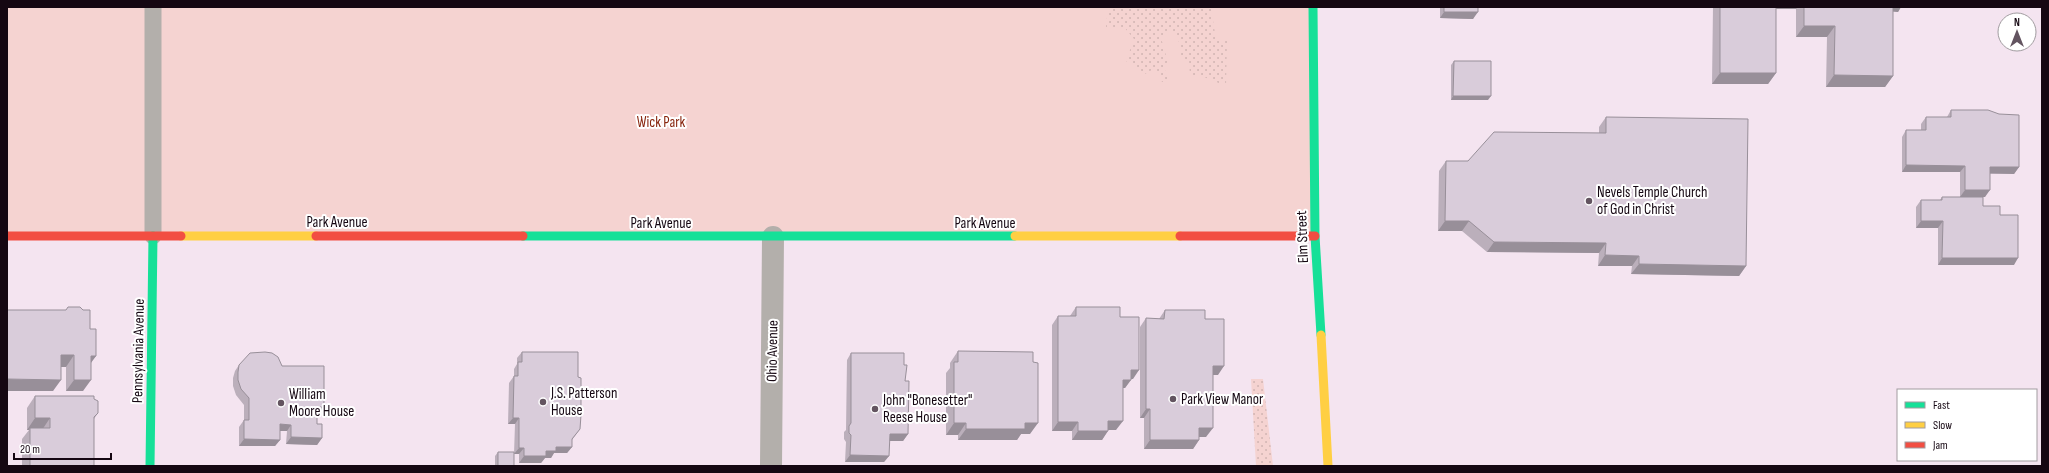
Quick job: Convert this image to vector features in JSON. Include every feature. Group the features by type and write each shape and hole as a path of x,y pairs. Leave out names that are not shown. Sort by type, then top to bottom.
{"street":[{"name":"Elm Street","path":"1313,7 1315,236 1328,466"},
{"name":"Park Avenue","path":"7,236 1315,236"},
{"name":"Pennsylvania Avenue","path":"150,466 153,236"},
{"name":"Ohio Avenue","path":"771,466 773,237"}],"lane":[{"path":"153,7 153,236"}],"green space":[{"name":"Wick Park","path":"7,7 1313,7 1315,236 7,236"},
{"path":"1108,7 1211,7 1216,40 1227,40 1226,86 1204,77 1190,76 1189,61 1180,60 1179,42 1170,27 1161,38 1168,62 1163,65 1169,80 1162,82 1155,68 1145,74 1126,61 1134,39 1124,27 1106,27"},
{"path":"1251,379 1263,379 1273,466 1256,466"}],"building":[{"path":"1444,7 1478,7 1478,12 1444,12"},
{"path":"1720,7 1776,7 1776,73 1720,73"},
{"path":"1804,7 1893,7 1893,76 1834,75 1835,26 1804,26"},
{"path":"1454,61 1491,61 1491,96 1453,96"},
{"path":"1951,110 1988,110 1999,114 2019,115 2019,167 1990,167 1990,190 1965,190 1965,166 1906,165 1906,130 1926,130 1926,117 1951,117"},
{"name":"Nevels Temple Church of God in Christ","path":"1606,117 1748,119 1746,266 1639,264 1639,256 1605,255 1606,243 1494,242 1469,221 1445,221 1446,161 1468,161 1494,132 1606,133"},
{"path":"1942,197 1983,197 1983,206 2000,206 2000,215 2018,215 2018,258 1942,258 1943,221 1921,221 1921,200 1942,200"},
{"path":"68,307 80,307 83,310 90,310 90,329 96,329 96,356 91,356 91,380 74,380 74,355 61,355 61,380 7,379 7,310 66,310"},
{"path":"1076,307 1120,307 1120,317 1139,317 1139,370 1131,370 1131,380 1123,380 1123,421 1108,421 1108,431 1078,431 1078,422 1058,422 1058,316 1076,316"},
{"name":"Park View Manor","path":"1165,310 1205,310 1205,319 1224,319 1224,366 1213,366 1213,428 1199,428 1199,440 1150,440 1150,409 1146,409 1146,318 1164,319"},
{"path":"958,351 1033,352 1033,362 1038,363 1038,423 1025,423 1025,429 966,429 966,423 954,423 954,362 958,362"},
{"name":"J.S. Patterson House","path":"522,352 578,352 578,377 581,378 581,406 574,406 574,410 581,415 580,429 572,439 572,447 556,447 556,451 546,451 546,456 524,456 524,448 519,448 519,418 513,418 514,376 518,376 518,362 522,362"},
{"name":"William Moore House","path":"250,353 272,353 278,357 282,366 324,366 324,407 317,407 317,424 322,424 322,438 291,437 291,425 280,424 280,440 244,439 244,420 249,420 249,398 241,389 238,380 239,365"},
{"name":"John \"Bonesetter\" Reese House","path":"851,353 904,353 904,365 907,365 905,381 909,381 908,434 890,434 889,456 850,455 851,435 849,433 849,426 851,423"},
{"path":"35,396 94,396 94,399 98,401 98,413 94,417 94,466 30,466 30,428 50,428 50,418 35,418"},
{"path":"498,452 514,452 514,466 498,466"}],"traffic: fast":[{"path":"1313,7 1315,236 1321,335"},
{"path":"150,466 153,236"},
{"path":"523,236 1015,236"}],"traffic: slow":[{"path":"181,236 316,236"},
{"path":"1015,236 1180,236"},
{"path":"1321,335 1328,466"}],"traffic: jam":[{"path":"7,236 181,236"},
{"path":"316,236 523,236"},
{"path":"1180,236 1315,236"}],"place":[{"name":"Nevels Temple Church of God in Christ","path":"1589,201"},
{"name":"Park View Manor","path":"1173,399"},
{"name":"J.S. Patterson House","path":"543,402"},
{"name":"William Moore House","path":"281,403"},
{"name":"John \"Bonesetter\" Reese House","path":"875,409"}]}
